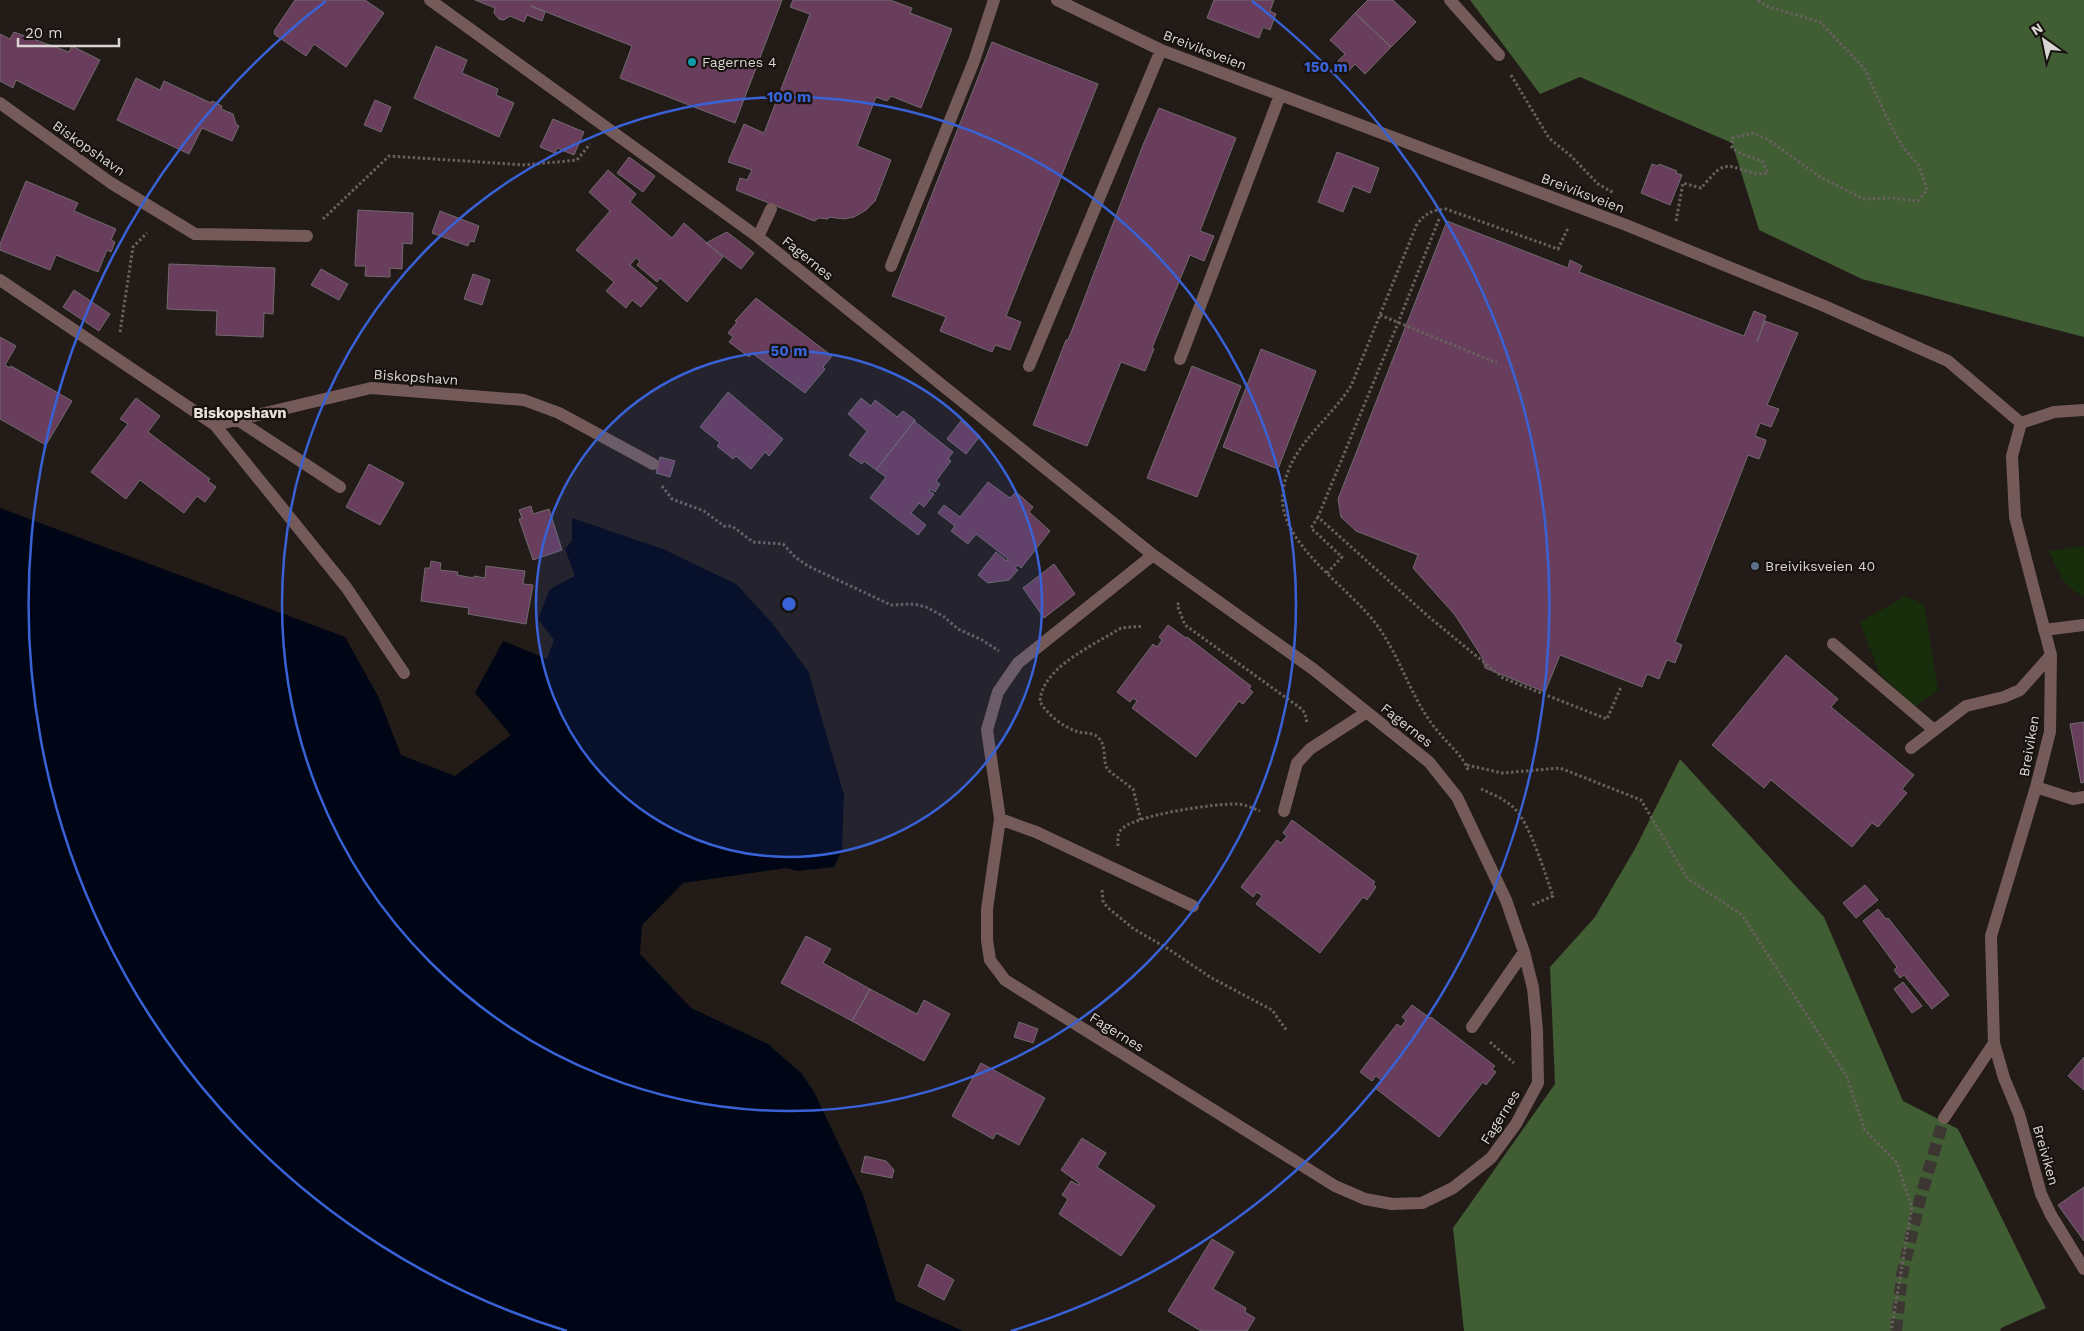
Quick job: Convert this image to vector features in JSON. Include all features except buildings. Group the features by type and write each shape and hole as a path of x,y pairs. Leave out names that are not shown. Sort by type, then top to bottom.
{"street":[{"name":"Fagernes","path":"430,0 758,237 1154,555 1313,670 1429,762 1457,798 1474,831 1511,914 1524,952 1533,988 1537,1030 1538,1083 1516,1124 1491,1158 1454,1188 1422,1203 1392,1204 1365,1199 1334,1186 1005,980 990,960 987,940 987,909 1000,819 986,730 998,692 1018,664 1154,555"},
{"path":"891,266 974,61 994,0"},
{"name":"Breiviksveien","path":"1057,0 1161,50 1672,243 1822,305 1948,361 2021,423"},
{"path":"1450,0 1499,55"},
{"path":"1029,366 1161,50"},
{"path":"1180,359 1280,95"},
{"name":"Biskopshavn","path":"0,103 111,183 195,234 307,236"},
{"path":"758,237 771,209"},
{"path":"0,280 215,425 346,587 404,673"},
{"name":"Biskopshavn","path":"215,425 371,388 524,400 559,413 653,464"},
{"path":"2021,423 2054,412 2084,410"},
{"path":"238,420 340,487"},
{"name":"Breiviken","path":"2021,423 2012,456 2015,517 2051,655 2050,732 2036,787 1991,936 1994,1043 2004,1078 2019,1114 2041,1194 2051,1215 2084,1269"},
{"path":"2044,630 2082,627"},
{"path":"1833,644 1934,730"},
{"path":"1911,748 1966,706 2004,698 2020,690 2051,655"},
{"path":"1284,811 1296,764 1310,749 1367,712"},
{"path":"2036,787 2072,799 2084,796"},
{"path":"1000,819 1036,832 1193,906"},
{"path":"1472,1027 1524,952"},
{"path":"1944,1118 1994,1043"}],"path":[{"path":"1672,243 1683,183 1701,188 1718,170 1730,166 1758,176 1768,173 1762,161 1742,154 1732,148 1732,138 1752,133 1767,139 1822,178 1864,199 1892,198 1918,201 1927,190 1919,166 1903,147 1891,126 1864,68 1820,22 1769,7 1757,0"},
{"path":"1499,55 1549,138 1571,156 1598,184 1616,194"},
{"path":"307,236 389,156 525,166 577,160"},
{"path":"1457,798 1467,782 1469,772 1465,761 1439,733 1421,707 1389,642 1375,622 1291,533 1284,515 1282,492 1290,464 1301,446 1342,400 1351,386 1417,224 1431,210 1446,209 1558,249 1568,228"},
{"path":"117,359 133,247 166,216"},
{"path":"1327,573 1342,557 1312,528 1398,323 1439,219"},
{"path":"1380,315 1497,363"},
{"path":"653,464 653,472 672,499 704,511 724,526 732,526 753,542 783,544 795,557 808,566 891,605 914,604 926,607 943,616 958,629 982,640 1018,664"},
{"path":"1318,517 1429,617 1504,678 1607,719 1621,687"},
{"path":"1180,600 1178,605 1185,625 1305,713 1310,749"},
{"path":"1141,820 1134,789 1105,766 1105,753 1099,740 1094,735 1078,732 1058,721 1044,709 1040,702 1043,685 1067,661 1121,628 1143,626"},
{"path":"1466,765 1502,773 1560,768 1641,800 1688,878 1742,915 1847,1077 1865,1130 1897,1163 1912,1207 1891,1331"},
{"path":"1467,782 1515,808 1534,843 1554,896 1511,914"},
{"path":"1284,811 1262,812 1248,806 1223,804 1204,806 1141,820 1121,829 1119,832 1118,851 1102,878 1102,896 1107,907 1134,929 1210,977 1272,1010 1287,1031"},
{"path":"1472,1027 1538,1083"}],"green space":[{"path":"1470,0 2084,0 2084,337 1862,279 1759,230 1732,143 1580,77 1540,94"},
{"path":"2084,546 2084,596 2071,589 2062,578 2049,551"},
{"path":"1905,596 1924,604 1938,691 1914,707 1879,673 1860,622"},
{"path":"1680,759 1824,917 1903,1101 1958,1129 2046,1308 2001,1328 2000,1331 1464,1331 1453,1228 1555,1084 1550,967 1595,917 1636,847"}],"shaded area":[{"path":"0,508 345,637 378,696 401,755 455,776 511,735 475,693 503,641 547,659 554,640 538,619 550,589 575,576 565,549 572,541 572,518 663,549 736,584 772,623 808,671 844,795 842,850 834,867 797,871 787,868 683,883 642,925 640,954 691,1008 768,1044 802,1074 814,1092 863,1195 896,1301 963,1331 0,1331"}],"tunnel":[{"path":"1896,1331 1902,1275 1920,1200 1944,1118"}],"place":[{"name":"Fagernes 4","path":"692,62"},
{"name":"Breiviksveien 40","path":"1755,566"}],"district":[{"name":"Biskopshavn","path":"240,413"}]}
